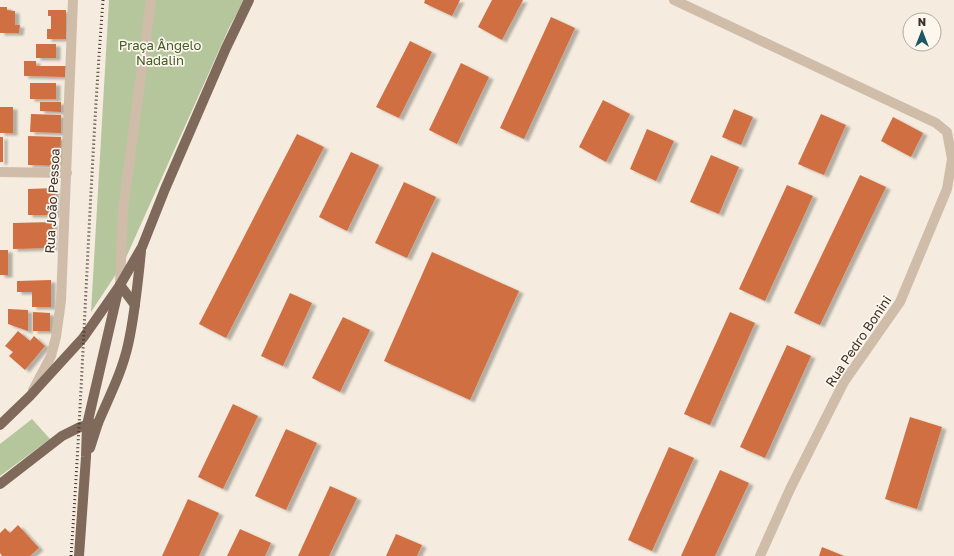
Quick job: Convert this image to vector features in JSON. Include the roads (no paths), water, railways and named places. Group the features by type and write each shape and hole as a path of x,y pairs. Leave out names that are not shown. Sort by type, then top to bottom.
{"main road":[{"path":"0,425 30,396 83,338 120,285 142,247 153,215 226,48 249,0"},
{"path":"86,457 98,423 118,376 128,346 142,247"},
{"path":"120,285 135,305"},
{"path":"79,556 87,426 120,285"},
{"path":"0,484 62,436 75,429 98,423"}],"street":[{"name":"Rua João Pessoa","path":"30,396 51,356 56,337 60,301 67,173 73,0"},
{"path":"120,285 123,210 151,0"},
{"name":"Rua Pedro Bonini","path":"674,0 936,123 947,132 952,159 947,189 900,302 844,382 791,487 760,556"},
{"path":"0,172 67,173"}],"railway":[{"path":"71,556 103,0"}],"park label":[{"name":"Praça Ângelo Nadalin","path":"160,52"}]}
